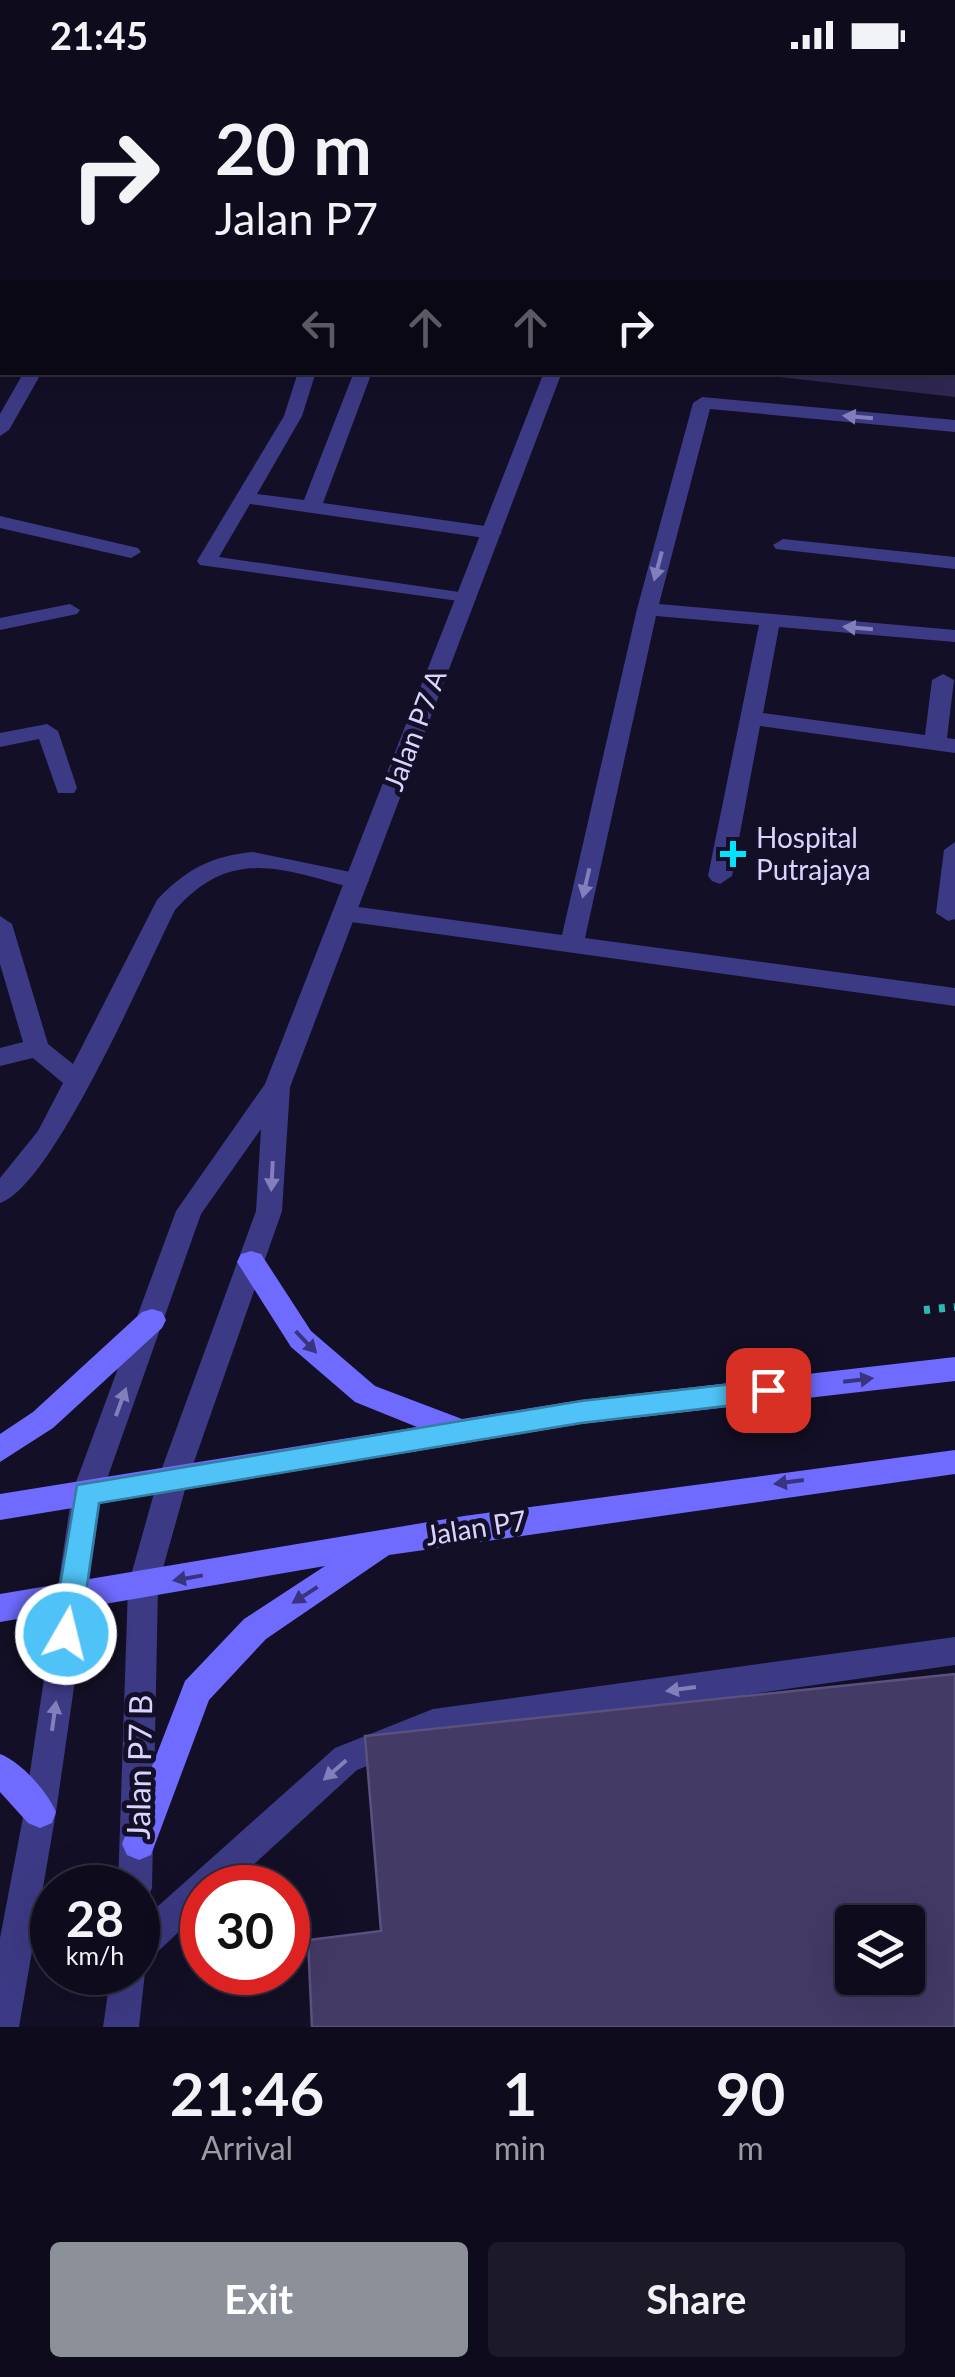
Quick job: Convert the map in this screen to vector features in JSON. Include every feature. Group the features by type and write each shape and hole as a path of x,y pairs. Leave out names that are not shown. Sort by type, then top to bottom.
{"main road":[{"path":"250,1262 301,1339 365,1394 464,1433"},
{"path":"0,1450 43,1420 152,1320"},
{"path":"0,1508 581,1412 955,1368"},
{"name":"Jalan P7","path":"0,1608 387,1542 801,1480 955,1462"},
{"path":"139,1844 196,1691 255,1629 387,1542"},
{"path":"0,1769 40,1812"}],"street":[{"path":"0,430 29,375"},
{"path":"306,375 294,416 207,561 466,599"},
{"path":"311,508 361,375"},
{"name":"Jalan P7 A","path":"71,1598 87,1494 189,1210 277,1086 553,375"},
{"path":"572,944 647,608 702,404 955,426"},
{"path":"247,498 492,533"},
{"path":"0,522 130,552"},
{"path":"783,544 955,563"},
{"path":"647,608 955,636"},
{"path":"0,624 70,610"},
{"path":"720,876 770,620"},
{"path":"748,718 945,745 943,680"},
{"path":"0,740 47,731 66,788"},
{"path":"948,914 955,850"},
{"path":"0,1193 35,1158 165,906 182,882 214,865 256,858 357,880"},
{"path":"344,914 955,997"},
{"path":"0,924 6,966 37,1048 77,1081"},
{"path":"0,1057 37,1048"},
{"name":"Jalan P7 A","path":"172,1479 270,1211 277,1086"},
{"name":"Jalan P7 B","path":"137,1865 143,1586 172,1479"},
{"path":"0,2027 40,1812 71,1598"},
{"path":"228,1865 346,1759 433,1724 955,1651"},
{"path":"778,1676 788,1714"},
{"path":"160,1927 180,1909"},
{"path":"121,2027 125,1995"}],"path":[{"path":"924,1310 955,1306"}],"building":[{"path":"955,1674 955,2027 312,2027 310,1940 381,1931 365,1736"}],"place":[{"name":"Hospital Putrajaya","path":"733,854"}],"route":[{"path":"66,1634 87,1494 581,1412 768,1390"}]}
